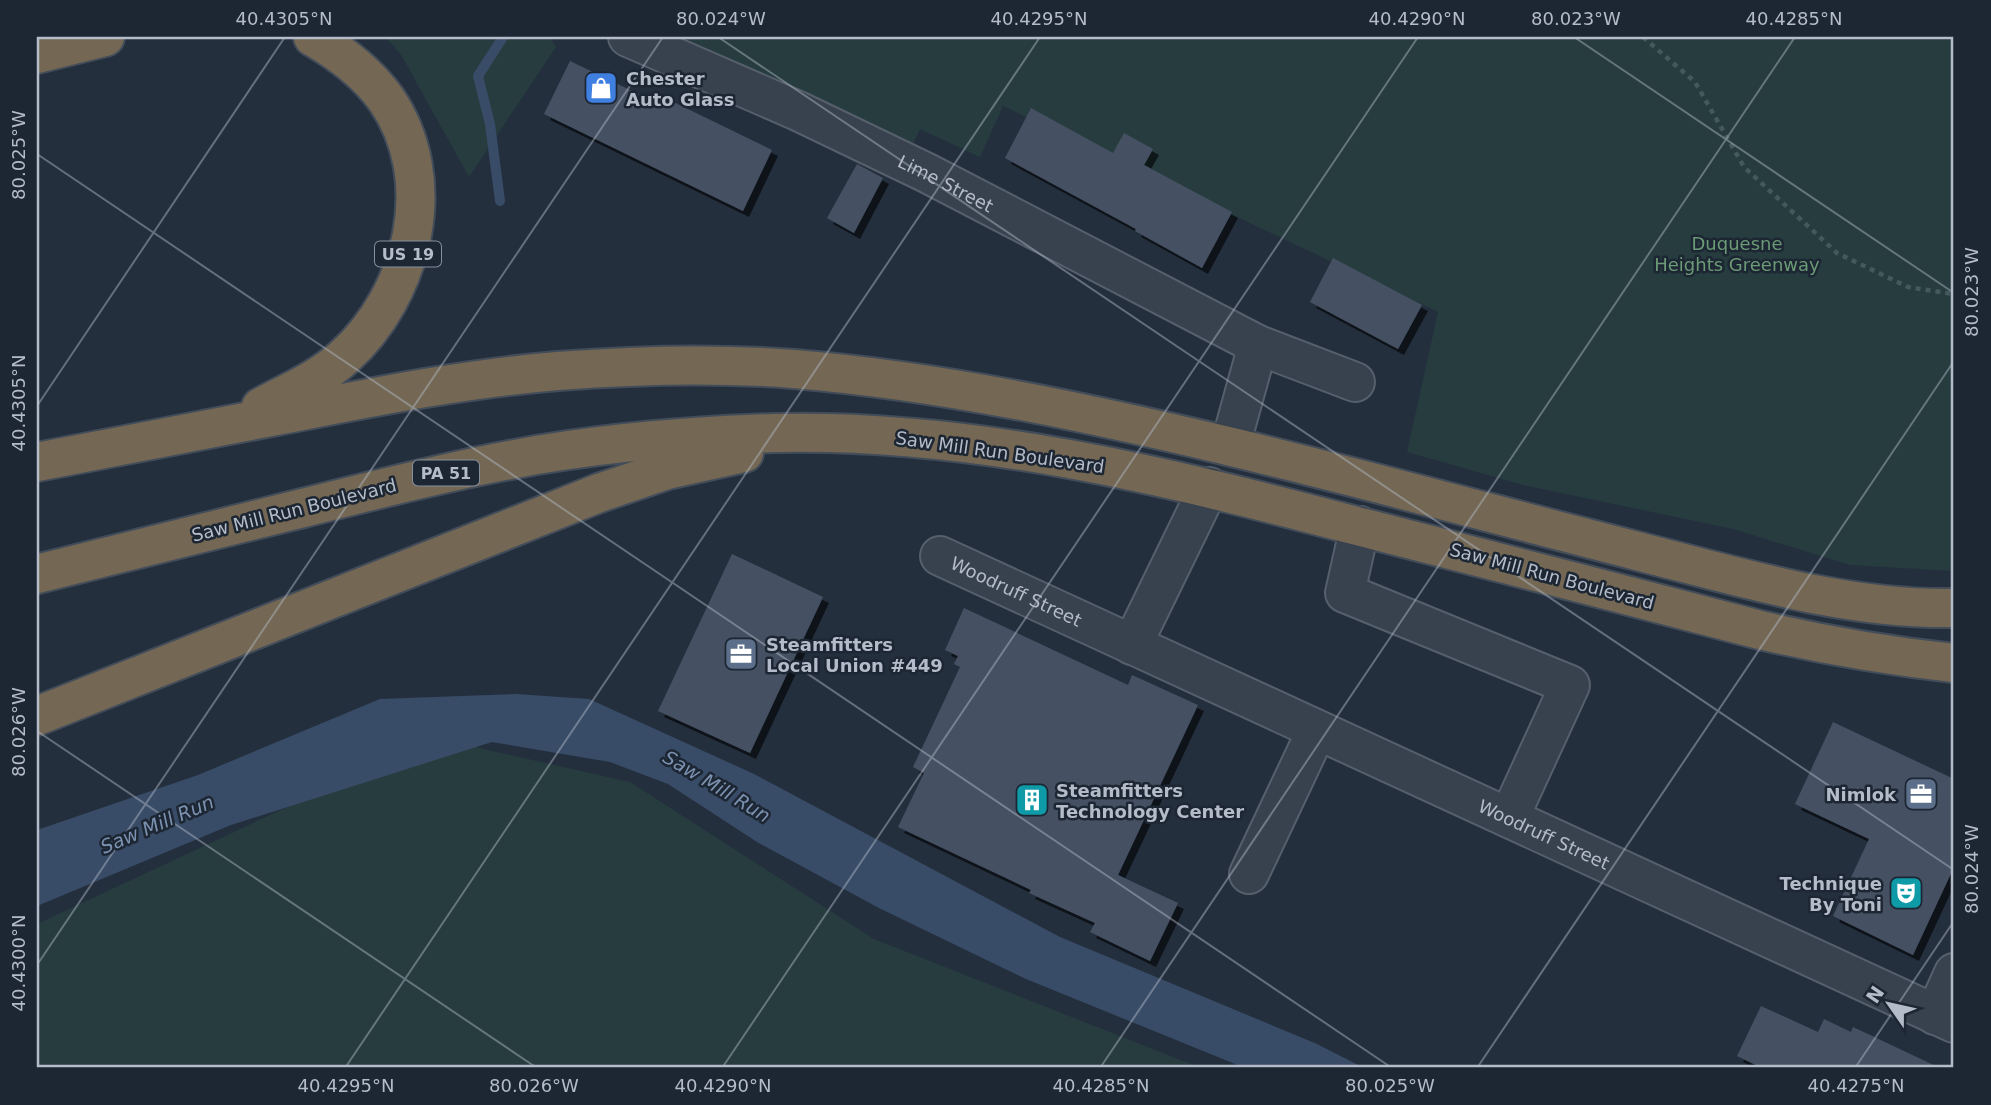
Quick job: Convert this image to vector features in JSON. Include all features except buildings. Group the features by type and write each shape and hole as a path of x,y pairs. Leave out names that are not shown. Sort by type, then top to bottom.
{"highway":[{"path":"37,54 105,37"},
{"name":"US 19","path":"37,463 228,425 315,378 343,358 364,336 389,298 401,277 411,241 416,203 413,168 404,133 386,100 362,72 337,50 313,37"},
{"path":"228,425 477,379 557,371 710,366 792,369 958,390 1091,415 1230,446 1771,585 1885,604 1954,608"},
{"name":"Saw Mill Run Boulevard","path":"37,574 512,459 688,437 777,433 864,434 942,440 1024,452 1209,487 1810,642 1888,656 1954,663"},
{"path":"37,716 599,493 667,470 735,454 864,434"}],"street":[{"name":"Lime Street","path":"628,37 797,111 927,173 1258,345 1355,382"},
{"path":"1230,446 1258,345"},
{"path":"1132,645 1209,487"},
{"path":"1360,526 1345,593 1570,685 1509,818"},
{"name":"Woodruff Street","path":"940,556 1945,1019"},
{"path":"1249,874 1317,730"},
{"path":"1945,1019 1954,973"}],"path":[{"path":"1643,37 1695,82 1744,167 1837,253 1908,287 1954,294"}],"green space":[{"path":"385,37 550,37 556,47 469,177 400,53"},
{"name":"Duquesne Heights Greenway","path":"682,37 1954,37 1954,571 1850,565 1733,529 1523,485 1407,452 1438,312 1003,106 980,157 920,129 913,144"},
{"path":"435,738 630,782 874,939 1201,1068 37,1068 37,924"}],"water":[{"name":"Saw Mill Run","path":"516,694 589,699 754,774 1060,937 1317,1044 1364,1068 1245,1068 1026,979 879,908 757,842 668,784 610,762 492,742 231,825 37,906 37,830 198,775 380,699"}],"waterway":[{"path":"500,201 490,124 478,76 503,37"}],"place":[{"name":"Chester Auto Glass","path":"601,88"},
{"name":"Steamfitters Local Union #449","path":"741,654"},
{"name":"Nimlok","path":"1921,794"},
{"name":"Steamfitters Technology Center","path":"1032,800"},
{"name":"Technique By Toni","path":"1906,893"}]}
